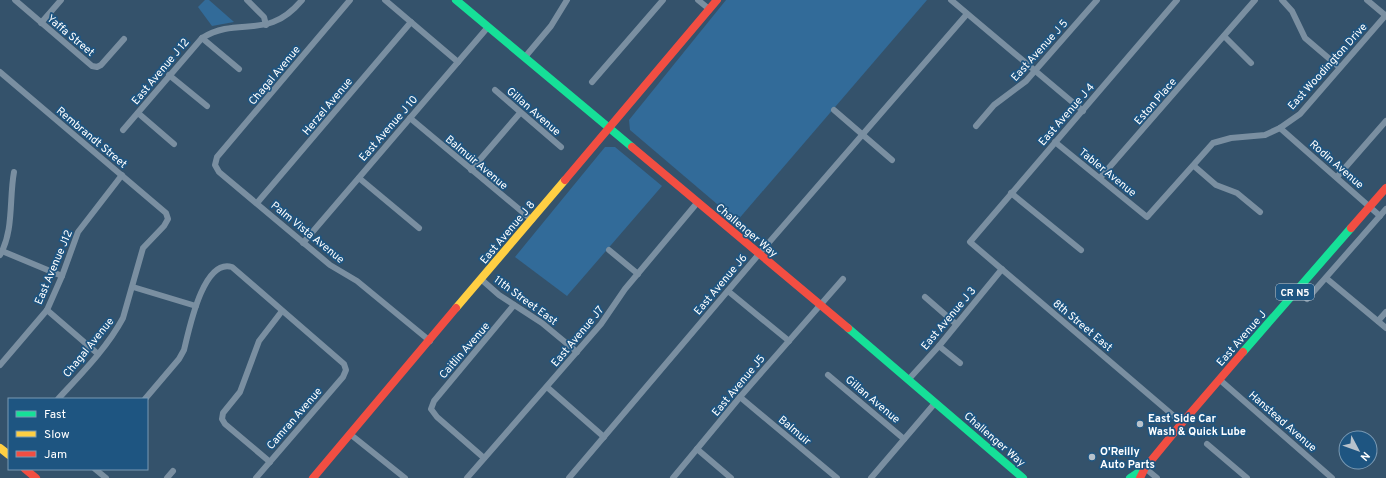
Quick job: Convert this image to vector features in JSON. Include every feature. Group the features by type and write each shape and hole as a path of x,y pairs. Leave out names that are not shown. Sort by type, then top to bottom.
{"main road":[{"name":"Challenger Way","path":"456,0 909,379 1023,478"},
{"name":"East Avenue J 8","path":"313,478 482,280 717,0"},
{"name":"East Avenue J","path":"1140,478 1145,468 1182,423 1386,188"},
{"path":"0,448 8,454"},
{"name":"East Avenue J","path":"1130,478 1145,468"},
{"path":"26,470 36,478"}],"street":[{"name":"Yaffa Street","path":"15,0 92,66 97,67 101,65 124,39"},
{"path":"42,23 61,0"},
{"path":"247,0 264,17 266,25"},
{"name":"East Avenue J 12","path":"123,130 202,38 213,31 226,28 266,25 279,21 292,12 302,0"},
{"name":"Chagal Avenue","path":"215,165 218,157 350,0"},
{"path":"385,0 458,62"},
{"path":"525,58 551,26 567,0"},
{"path":"592,82 663,0"},
{"path":"698,0 709,9"},
{"path":"951,0 1082,111"},
{"name":"East Avenue J 5","path":"976,126 994,104 1022,85 1097,0"},
{"name":"East Avenue J 4","path":"970,242 1177,0"},
{"name":"Eston Place","path":"1100,178 1255,0"},
{"path":"1282,0 1292,11 1305,38 1340,67"},
{"path":"1367,0 1386,16"},
{"name":"East Avenue J6","path":"569,478 759,254 967,14"},
{"name":"East Woodington Drive","path":"1147,217 1213,143 1232,138 1265,135 1280,128 1300,114 1386,16"},
{"name":"Herzel Avenue","path":"257,203 411,22"},
{"name":"East Avenue J 10","path":"303,243 488,27"},
{"path":"1224,36 1251,63"},
{"path":"202,38 239,69"},
{"name":"Rembrandt Street","path":"0,72 166,213 168,219"},
{"path":"169,75 207,106"},
{"name":"Gillan Avenue","path":"495,90 561,148"},
{"path":"834,110 892,160"},
{"path":"138,112 174,144"},
{"path":"471,170 520,113"},
{"name":"Balmuir Avenue","path":"410,118 532,220"},
{"path":"1337,177 1386,121"},
{"name":"Rodin Avenue","path":"1280,128 1380,216"},
{"name":"Tabler Avenue","path":"1055,142 1147,217"},
{"name":"Palm Vista Avenue","path":"215,165 219,172 330,265 357,281 430,340"},
{"path":"1194,166 1216,186 1237,193 1260,212"},
{"path":"14,172 8,229 1,253 62,276"},
{"name":"East Avenue J12","path":"0,365 47,310 62,276 78,232 122,175"},
{"path":"359,178 419,228"},
{"path":"1011,193 1081,250"},
{"name":"East Avenue J7","path":"467,478 602,324 638,274 697,203"},
{"path":"1307,299 1386,209"},
{"name":"Chagal Avenue","path":"59,398 98,354 123,318 143,248 164,226 168,219"},
{"name":"8th Street East","path":"970,242 1182,423"},
{"path":"609,250 638,274"},
{"path":"146,398 179,359 184,350 202,288 220,267 225,265 232,267 282,311 259,341 240,392 223,413 222,419 225,424 270,462"},
{"name":"East Avenue J 3","path":"909,379 939,346 1002,269"},
{"path":"1326,278 1386,328"},
{"path":"820,305 843,279"},
{"name":"11th Street East","path":"482,280 514,305 542,323 577,352"},
{"path":"133,287 196,306"},
{"path":"728,291 789,340"},
{"path":"925,297 956,324"},
{"name":"Caitlin Avenue","path":"484,458 437,417 431,409 434,401 514,305"},
{"name":"East Avenue J5","path":"673,478 740,397 820,305"},
{"path":"47,310 98,354"},
{"name":"Camran Avenue","path":"256,478 343,377 346,370 344,364 282,311"},
{"path":"1378,321 1386,312"},
{"path":"939,346 960,363"},
{"name":"Gillan Avenue","path":"828,375 904,439"},
{"name":"Hanstead Avenue","path":"1220,380 1332,478"},
{"path":"547,387 604,437"},
{"name":"Balmuir","path":"740,397 838,478"},
{"path":"871,478 935,403"},
{"path":"350,434 405,478"},
{"path":"1207,444 1247,478"},
{"path":"697,449 731,478"},
{"path":"1145,468 1157,478"},
{"path":"96,470 106,478"},
{"path":"167,478 173,471"}],"shaded area":[{"path":"205,0 209,0 234,22 212,26 198,7"},
{"path":"726,0 927,0 737,221 630,130 629,120"},
{"path":"605,147 615,147 662,186 567,296 515,257"}],"traffic: fast":[{"path":"456,0 632,147"},
{"path":"1243,352 1351,228"},
{"path":"848,328 1023,478"},
{"path":"1130,478 1145,468"}],"traffic: slow":[{"path":"456,308 565,180"},
{"path":"0,448 8,454"}],"traffic: jam":[{"path":"565,180 717,0"},
{"path":"632,147 848,328"},
{"path":"1351,228 1386,188"},
{"path":"313,478 456,308"},
{"path":"1140,478 1145,468 1243,352"},
{"path":"26,470 36,478"}],"place":[{"name":"East Side Car Wash & Quick Lube","path":"1140,424"},
{"name":"O'Reilly Auto Parts","path":"1092,457"}]}
